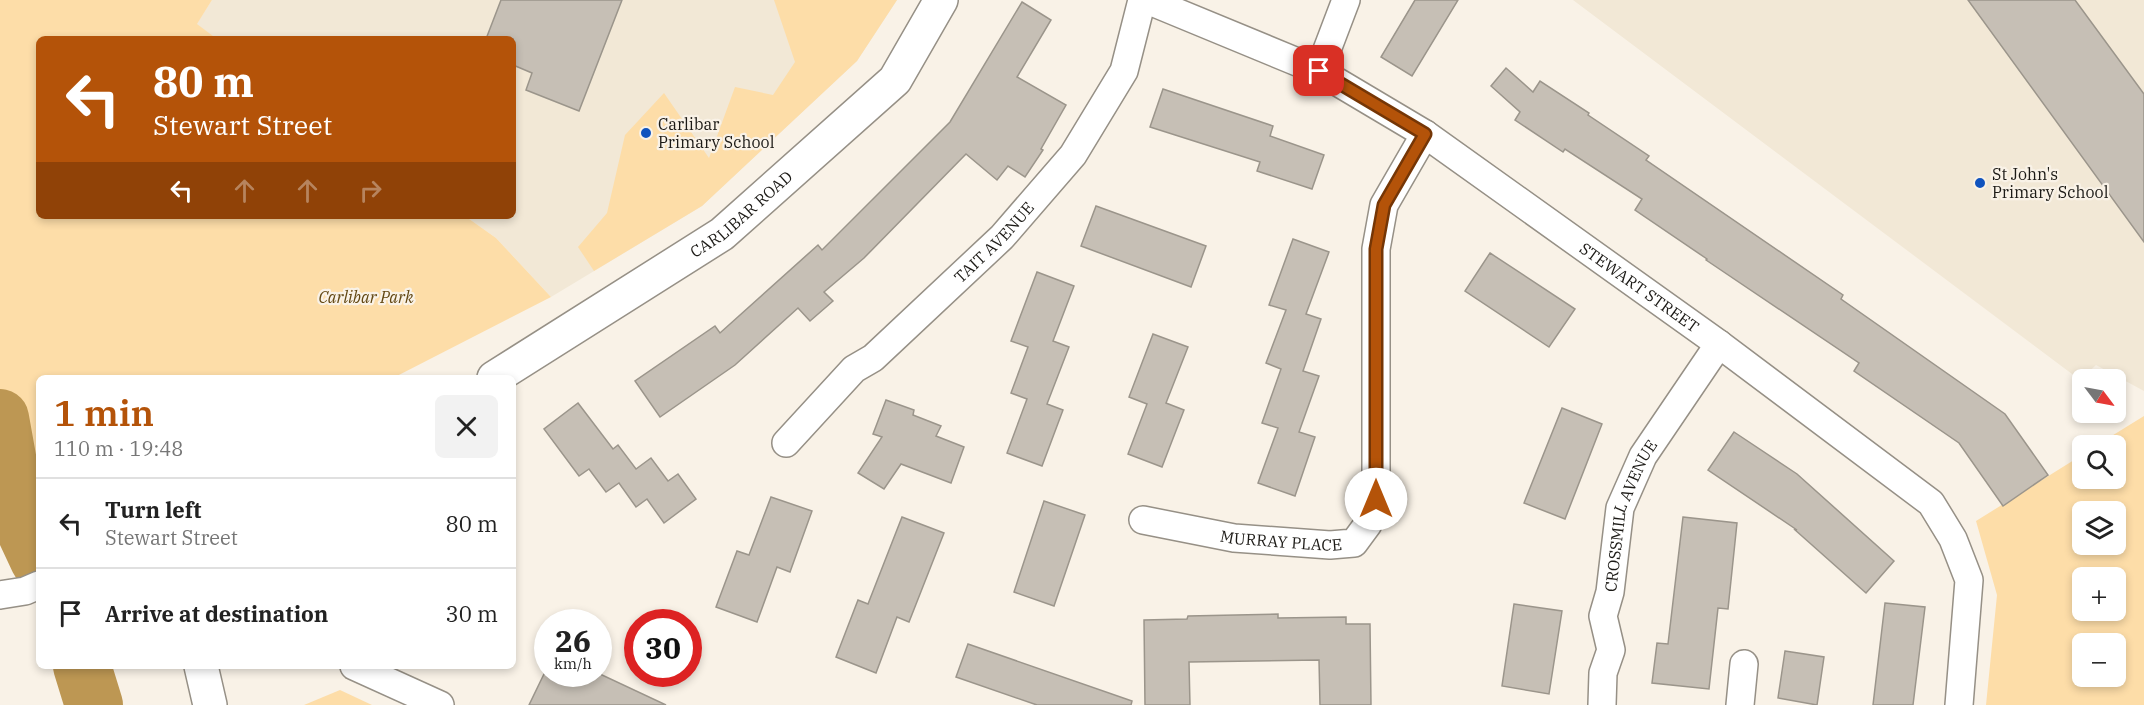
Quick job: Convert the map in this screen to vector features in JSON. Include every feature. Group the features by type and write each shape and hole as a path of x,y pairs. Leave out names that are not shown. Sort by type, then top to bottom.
{"street":[{"name":"CARLIBAR ROAD","path":"499,375 722,234 895,80 941,0"},
{"name":"STEWART STREET","path":"1144,0 1319,71 1425,134 1719,344 1931,503 1953,539 1968,580 1959,705"},
{"name":"TAIT AVENUE","path":"786,443 854,369 873,358 1002,237 1073,155 1124,70 1144,0"},
{"path":"1319,71 1346,0"},
{"name":"MURRAY PLACE","path":"1143,520 1234,538 1330,545 1354,543 1368,524 1376,499 1376,249 1384,205 1425,134"},
{"name":"CROSSMILL AVENUE","path":"1602,705 1604,673 1611,650 1603,616 1610,592 1620,508 1643,456 1719,344"},
{"path":"1740,705 1744,664"},
{"path":"202,669 210,705"},
{"path":"361,669 440,705"}],"shaded area":[{"name":"Carlibar Primary School","path":"212,0 897,0 857,61 702,206 551,297 496,238 469,219 516,219 516,36 212,36 196,25"},
{"name":"St John's Primary School","path":"1573,0 2144,0 2144,391 2126,381 2126,369 2103,369 2096,365 2092,369 2072,369 2072,374"}],"green space":[{"name":"Carlibar Park","path":"0,0 212,0 197,24 213,36 36,36 36,219 469,219 496,238 551,297 399,375 36,375 36,533 7,533 0,500"},
{"path":"774,0 897,0 857,61 702,206 594,271 578,247 607,213 625,135 664,93 709,158 735,87 773,95 795,62"},
{"path":"2144,416 2144,705 1986,705 1997,595 1976,521 2072,461 2072,489 2126,489 2126,435 2113,435"},
{"path":"340,690 372,705 304,705"}],"building":[{"path":"501,0 622,0 579,111 526,90 532,73 516,66 516,36 487,36"},
{"path":"1415,0 1458,0 1412,76 1381,57"},
{"path":"1968,0 2075,0 2144,94 2144,242"},
{"path":"1022,2 1051,20 1017,77 1066,105 1041,149 1043,150 1025,177 1008,166 997,180 966,154 864,258 824,292 833,301 810,321 798,308 735,365 660,417 635,381 715,326 720,333 818,245 822,250 950,122"},
{"path":"1506,68 1533,92 1540,81 1589,113 1588,115 1649,156 1646,160 1843,295 1841,299 2005,414 2048,475 2003,506 1959,443 1854,371 1859,363 1635,210 1642,199 1565,149 1563,152 1515,120 1520,112 1491,86"},
{"path":"1163,89 1273,126 1270,136 1324,155 1312,189 1257,171 1260,162 1150,127"},
{"path":"1096,206 1206,246 1191,287 1081,246"},
{"path":"1293,239 1329,252 1306,314 1321,319 1303,371 1319,376 1299,432 1315,437 1295,496 1258,483 1278,428 1262,423 1281,369 1266,363 1286,310 1269,305"},
{"path":"1490,253 1575,309 1549,347 1465,291"},
{"path":"1037,272 1074,286 1053,341 1069,347 1047,404 1063,410 1042,466 1007,453 1027,399 1011,393 1028,347 1011,341"},
{"path":"1153,334 1188,347 1166,403 1184,410 1162,467 1128,454 1147,404 1129,397"},
{"path":"886,400 914,410 913,415 941,426 936,436 964,447 951,483 901,464 884,489 858,473 882,437 873,434"},
{"path":"578,403 613,449 618,445 636,469 651,458 668,481 678,474 696,499 664,523 647,499 636,507 619,483 606,492 589,469 579,476 544,429"},
{"path":"1562,408 1602,424 1565,519 1524,503"},
{"path":"1734,432 1797,474 1894,561 1866,593 1794,529 1797,530 1708,470"},
{"path":"771,497 812,511 790,572 777,567 757,622 716,607 737,551 749,555"},
{"path":"1044,501 1085,515 1054,606 1014,592"},
{"path":"902,517 944,533 909,622 897,617 876,673 836,657 858,600 868,604"},
{"path":"1683,517 1737,523 1728,609 1718,608 1709,689 1652,683 1657,643 1668,644"},
{"path":"1885,603 1925,607 1913,705 1873,705"},
{"path":"1514,604 1562,611 1549,694 1502,686"},
{"path":"1278,614 1278,618 1346,617 1346,624 1370,624 1371,705 1320,705 1319,660 1189,662 1190,705 1145,705 1144,620 1187,619 1188,616"},
{"path":"968,644 1132,701 1131,705 1037,705 956,677"},
{"path":"1785,651 1824,657 1817,705 1778,698"},
{"path":"612,680 666,705 529,705 538,687 612,687"}],"waterway":[{"path":"0,418 17,513 36,554"},
{"path":"83,669 94,705"}],"place":[{"name":"Carlibar Primary School","path":"646,133"},
{"name":"St John's Primary School","path":"1980,183"}],"route":[{"path":"1319,71 1425,134 1384,205 1376,249 1376,499"}]}
